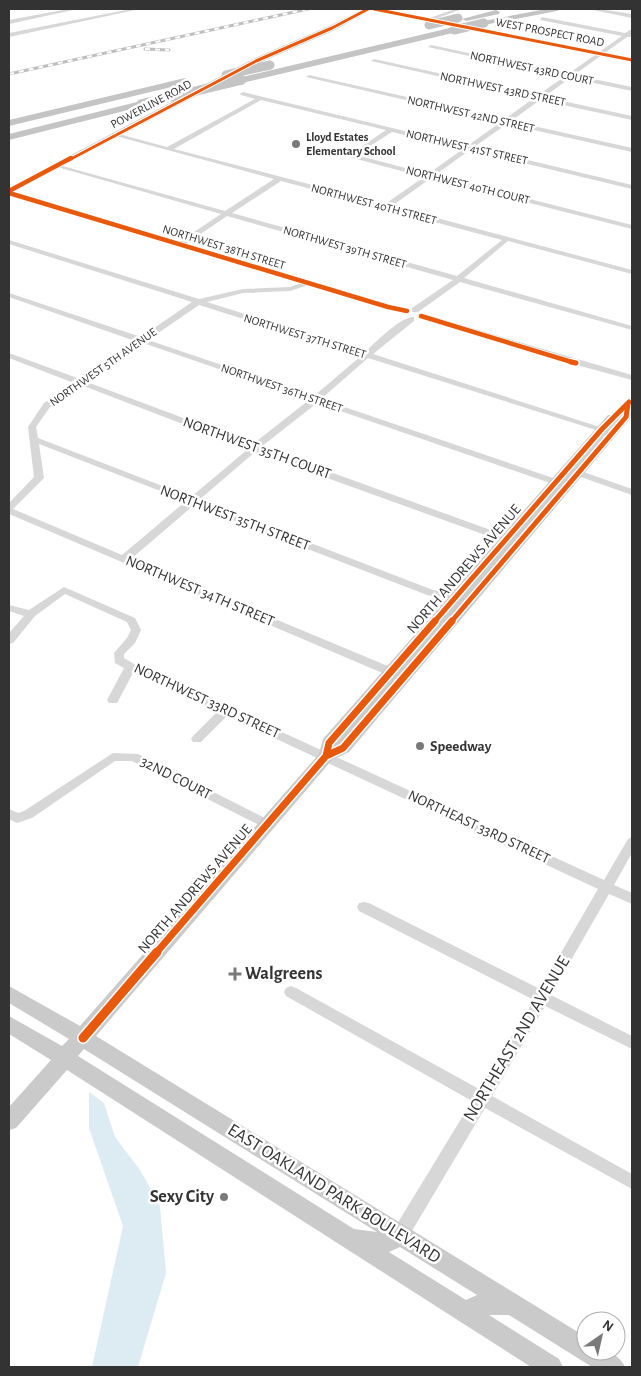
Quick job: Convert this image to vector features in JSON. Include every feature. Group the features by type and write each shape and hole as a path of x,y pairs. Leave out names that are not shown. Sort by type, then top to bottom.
{"highway":[{"path":"9,127 270,65 461,15 497,9"},
{"path":"461,15 511,9"},
{"path":"9,137 529,9"},
{"path":"480,22 541,9"},
{"path":"480,22 558,9"},
{"path":"9,132 451,29"},
{"path":"9,123 286,58"}],"main road":[{"name":"POWERLINE ROAD","path":"9,193 122,126 264,52 356,9"},
{"name":"POWERLINE ROAD","path":"9,185 115,135 256,62 337,26 368,9"},
{"name":"WEST PROSPECT ROAD","path":"374,9 632,59"},
{"name":"WEST PROSPECT ROAD","path":"388,9 430,24 602,53"},
{"path":"256,62 264,52"},
{"path":"115,135 122,126"},
{"name":"NORTH ANDREWS AVENUE","path":"576,467 602,429 630,402"},
{"name":"NORTH ANDREWS AVENUE","path":"326,756 329,743 391,672 576,467 626,417 630,402"},
{"name":"NORTH ANDREWS AVENUE","path":"9,1121 326,756 342,748 454,602 506,538 559,487"},
{"name":"EAST OAKLAND PARK BOULEVARD","path":"9,994 83,1038 576,1345"},
{"name":"EAST OAKLAND PARK BOULEVARD","path":"9,1024 552,1367"},
{"path":"342,1236 379,1245 390,1242 400,1235"},
{"path":"467,1314 474,1306 487,1303 511,1304"}],"street":[{"path":"9,22 75,9"},
{"path":"9,35 137,9"},
{"path":"591,9 632,16"},
{"path":"430,24 461,15"},
{"path":"542,18 631,34"},
{"path":"386,207 539,97 631,34"},
{"name":"NORTHWEST 43RD COURT","path":"431,47 632,89"},
{"name":"NORTHWEST 43RD STREET","path":"374,61 632,118"},
{"name":"NORTHWEST 42ND STREET","path":"309,77 632,150"},
{"name":"NORTHWEST 41ST STREET","path":"243,94 632,187"},
{"path":"168,149 260,98"},
{"name":"NORTHWEST 40TH COURT","path":"392,129 351,156 632,227"},
{"name":"NORTHWEST 40TH STREET","path":"115,135 632,272"},
{"name":"NORTHWEST 39TH STREET","path":"57,166 632,328"},
{"path":"179,245 279,179"},
{"name":"NORTHWEST 38TH STREET","path":"9,193 53,208 413,315 632,378"},
{"path":"124,559 254,448 315,400 394,330 507,239"},
{"name":"NORTHWEST 37TH STREET","path":"9,242 602,429"},
{"name":"NORTHWEST 5TH AVENUE","path":"271,289 289,278"},
{"name":"NORTHWEST 5TH AVENUE","path":"9,509 39,478 32,427 37,417 47,405 198,302 243,291 290,289 307,283"},
{"name":"NORTHWEST 36TH STREET","path":"9,295 315,400 559,487"},
{"name":"NORTHWEST 35TH COURT","path":"9,355 254,448 506,538"},
{"name":"NORTHWEST 38TH STREET","path":"576,363 591,370 632,382"},
{"name":"NORTHWEST 35TH STREET","path":"33,439 454,602"},
{"path":"576,467 632,492"},
{"name":"NORTHWEST 34TH STREET","path":"9,509 391,672"},
{"name":"NORTHWEST 33RD STREET","path":"31,614 64,590 131,620 136,630 131,640 119,653 119,660 130,667 326,756"},
{"path":"9,608 31,614 9,640"},
{"path":"113,700 130,667"},
{"path":"197,738 226,710"},
{"name":"32ND COURT","path":"9,814 17,818 28,815 113,757 124,756 134,757 267,824"},
{"name":"NORTHEAST 33RD STREET","path":"326,756 632,899"},
{"name":"NORTHEAST 2ND AVENUE","path":"400,1235 543,997 605,886 632,842"},
{"path":"364,907 632,1043"},
{"path":"291,992 632,1182"}],"shaded area":[{"path":"89,1092 104,1103 115,1137 140,1170 160,1206 166,1273 138,1367 92,1367 123,1226 89,1128"}],"railway":[{"path":"9,74 308,9"},
{"path":"145,49 169,50"}],"cycle path":[{"path":"9,191 256,61 332,28 368,9"},
{"path":"374,9 632,60"},
{"path":"9,193 388,307 407,311"},
{"path":"421,316 576,363"},
{"path":"326,756 329,743 602,429 629,402"},
{"path":"83,1038 326,756 343,748 626,417 628,404"}],"place":[{"name":"Lloyd Estates Elementary School","path":"296,144"},
{"name":"Speedway","path":"420,746"},
{"name":"Walgreens","path":"235,974"},
{"name":"Sexy City","path":"224,1197"}]}
